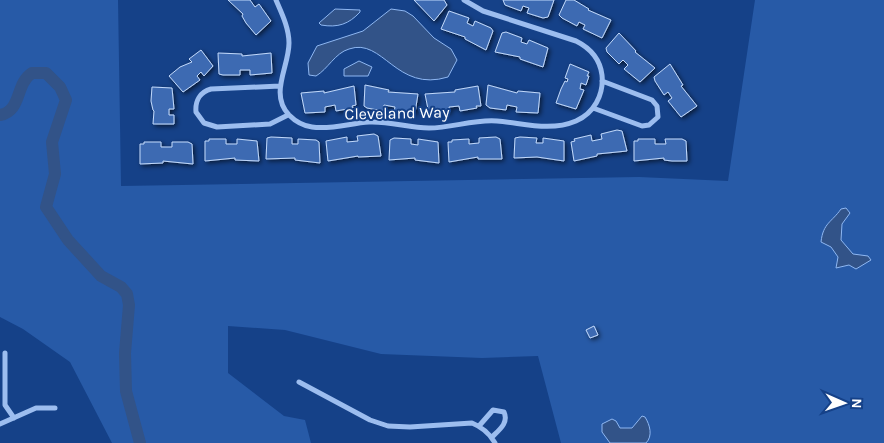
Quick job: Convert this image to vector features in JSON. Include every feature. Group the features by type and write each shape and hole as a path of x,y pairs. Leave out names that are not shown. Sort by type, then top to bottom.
{"street":[{"path":"276,0 286,25 289,42 288,57 280,86 280,99 288,115 270,124 217,127 204,123 196,112 199,98 204,92 211,89 280,86"},
{"path":"464,0 483,11 583,44 592,52 599,64 602,81 600,95 593,108 642,126 649,126 658,117 657,106 652,100 602,81"},
{"name":"Cleveland Way","path":"288,115 295,121 312,127 379,122 436,128 488,121 540,127 560,126 577,121 593,108"},
{"path":"5,353 5,405 14,418"},
{"path":"299,382 370,420 388,426 410,427 466,422 479,426 492,437 495,443"},
{"path":"0,424 36,408 55,408"},
{"path":"479,426 493,410 504,412 506,417 505,423 492,437"}],"shaded area":[{"path":"0,0 118,0 121,186 639,177 728,181 755,0 884,0 884,443 561,443 538,356 482,358 381,354 285,330 228,326 228,373 284,416 305,420 311,443 112,443 70,362 23,329 0,317"},
{"path":"335,9 360,10 360,12 352,20 343,24 327,26 319,23"},
{"path":"391,9 405,11 413,16 434,38 451,49 457,60 448,77 430,80 415,78 372,51 361,47 344,51 316,76 309,75 308,63 317,46 363,31"},
{"path":"359,61 372,67 368,76 344,76 344,69"},
{"path":"846,208 850,213 842,224 841,240 853,254 868,256 871,260 856,269 849,265 836,268 838,257 831,247 821,242 826,227 841,209"},
{"path":"642,416 647,420 650,430 646,443 610,443 602,432 602,424 612,419 616,421 620,428 632,428"}],"building":[{"path":"228,0 250,0 255,7 259,4 271,21 256,35 246,23 242,16 243,14"},
{"path":"414,0 444,0 447,5 434,21"},
{"path":"503,0 554,0 548,17 543,18 527,13 529,8 523,6 521,11 505,5"},
{"path":"566,0 574,0 588,10 611,20 602,38 583,29 585,25 579,22 577,26 559,15"},
{"path":"449,11 469,18 467,23 473,26 475,21 491,28 493,31 486,50 465,39 465,37 441,29"},
{"path":"506,32 522,38 521,42 527,44 529,40 548,48 543,67 520,59 520,57 495,52 502,33"},
{"path":"619,33 635,52 655,68 640,82 624,69 628,65 623,60 619,64 607,52 606,48"},
{"path":"201,50 213,66 204,76 201,72 197,76 200,80 183,92 169,76 180,67 192,62 189,59"},
{"path":"218,53 242,54 242,56 271,53 272,73 250,75 250,70 240,70 240,75 219,74"},
{"path":"570,64 589,72 586,85 581,83 580,89 584,90 576,109 556,103 565,81 567,82 568,79 565,78"},
{"path":"670,64 683,85 681,86 697,106 681,117 668,101 672,98 668,92 664,95 654,77"},
{"path":"365,85 389,90 388,92 418,94 415,113 394,112 395,107 384,105 383,111 367,108 364,106"},
{"path":"488,85 517,93 518,91 540,93 538,113 516,112 517,107 507,105 506,110 490,108 486,105"},
{"path":"354,86 356,105 352,106 353,108 336,111 335,105 325,107 325,112 305,113 301,93 324,91 324,93"},
{"path":"478,86 481,106 460,111 459,106 449,107 450,112 429,114 425,94 455,92 455,90"},
{"path":"152,87 172,88 174,109 169,109 169,115 174,115 174,124 153,124"},
{"path":"617,130 622,131 627,151 597,154 597,156 574,161 571,142 575,141 574,139 591,135 592,141 602,139 601,134"},
{"path":"374,134 378,136 381,156 358,156 328,161 326,141 347,137 347,142 358,141 357,136"},
{"path":"496,137 500,139 502,159 478,159 478,157 449,162 448,142 469,139 469,144 479,143 479,138"},
{"path":"267,138 292,138 292,144 298,144 298,139 316,140 319,142 320,163 295,160 295,158 266,159"},
{"path":"394,138 411,139 411,144 418,145 418,139 438,142 439,163 415,160 415,158 389,160 390,140"},
{"path":"515,138 537,138 536,143 543,143 543,138 564,141 564,161 537,157 514,158"},
{"path":"209,139 226,139 226,144 237,144 237,139 257,141 259,161 235,160 235,158 205,161 205,141 209,141"},
{"path":"638,139 655,139 655,144 666,144 665,139 682,139 686,141 687,161 664,160 664,158 634,161 634,141 638,141"},
{"path":"144,142 161,142 161,147 172,147 172,142 188,142 192,144 193,164 163,161 163,163 140,164 140,144 144,144"},
{"path":"594,326 598,335 590,338 586,330"}],"waterway":[{"path":"0,115 12,108 23,84 32,73 46,73 60,87 66,100 52,142 55,174 46,207 68,240 101,276 121,287 127,294 129,305 125,353 126,391 140,443"}]}
